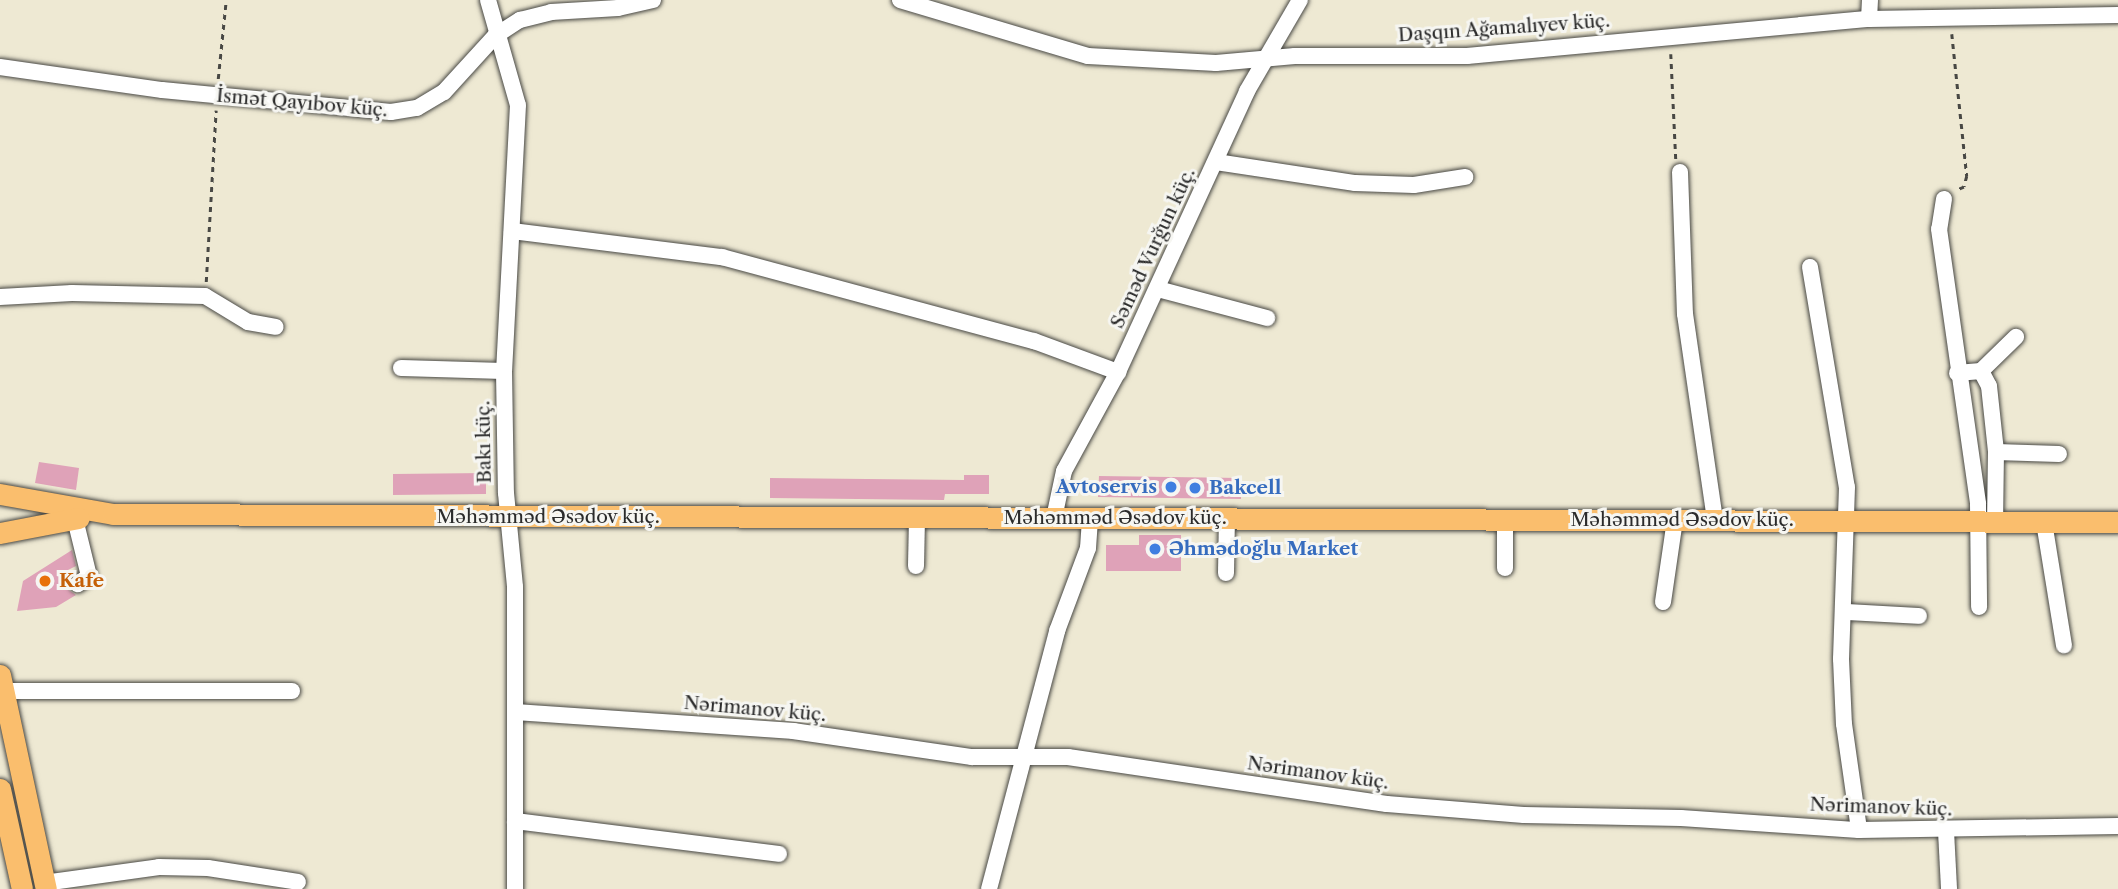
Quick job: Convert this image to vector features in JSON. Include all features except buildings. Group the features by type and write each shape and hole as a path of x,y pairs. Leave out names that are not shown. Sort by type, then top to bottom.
{"main road":[{"path":"0,495 113,514"},
{"name":"Məhəmməd Əsədov küç.","path":"113,514 2118,522"},
{"path":"0,533 113,514"},
{"path":"2,683 45,886"},
{"path":"0,789 4,831 22,889"}],"street":[{"name":"Bakı küç.","path":"488,0 495,36 518,105 504,371 508,517 515,587 515,889"},
{"name":"İsmət Qayıbov küç.","path":"0,67 354,111 417,108 444,92 495,36 520,20 551,12 618,8 653,0"},
{"name":"Daşqın Ağamalıyev küç.","path":"900,0 1088,56 1216,63 1269,58 1467,56 1869,19 1951,21 2118,15"},
{"name":"Səməd Vurğun küç.","path":"1054,518 1064,471 1118,372 1158,289 1247,91 1269,58 1300,0"},
{"path":"1869,19 1870,0"},
{"path":"1216,162 1285,176 1355,183 1414,185 1465,177"},
{"path":"1680,172 1685,314 1715,520"},
{"path":"1944,199 1939,229 1957,373 1987,521"},
{"path":"512,231 722,257 1034,341 1118,372"},
{"path":"1810,267 1839,425 1849,521 1846,611 1841,659 1844,724 1858,830"},
{"path":"1158,289 1267,318"},
{"path":"0,297 72,293 205,296 248,322 276,327"},
{"path":"1957,373 1981,371 2016,337"},
{"path":"401,368 504,371"},
{"path":"1979,607 1996,452 1989,386 1981,371"},
{"path":"1996,452 2059,454"},
{"path":"916,566 917,517"},
{"path":"989,889 1057,631 1088,548 1090,518"},
{"path":"1226,573 1227,518"},
{"path":"75,519 89,576 78,584"},
{"path":"1505,519 1505,568"},
{"path":"1663,602 1675,520"},
{"path":"2044,522 2064,645"},
{"path":"1846,611 1919,616"},
{"path":"2,683 66,688 292,691"},
{"name":"Nərimanov küç.","path":"516,712 793,731 972,757 1068,757 1387,804 1858,830 1946,831 2118,826"},
{"path":"515,821 779,854"},
{"path":"1946,831 1949,889"},
{"path":"45,886 159,867 208,868 298,882"}],"path":[{"path":"205,296 217,96 226,0"},
{"path":"1944,199 1964,187 1966,176 1951,21"},
{"path":"1670,36 1674,149 1680,172"}],"place":[{"name":"Avtoservis","path":"1171,487"},
{"name":"Bakcell","path":"1195,488"},
{"name":"Əhmədoğlu Market","path":"1155,549"},
{"name":"Kafe","path":"45,581"}]}
